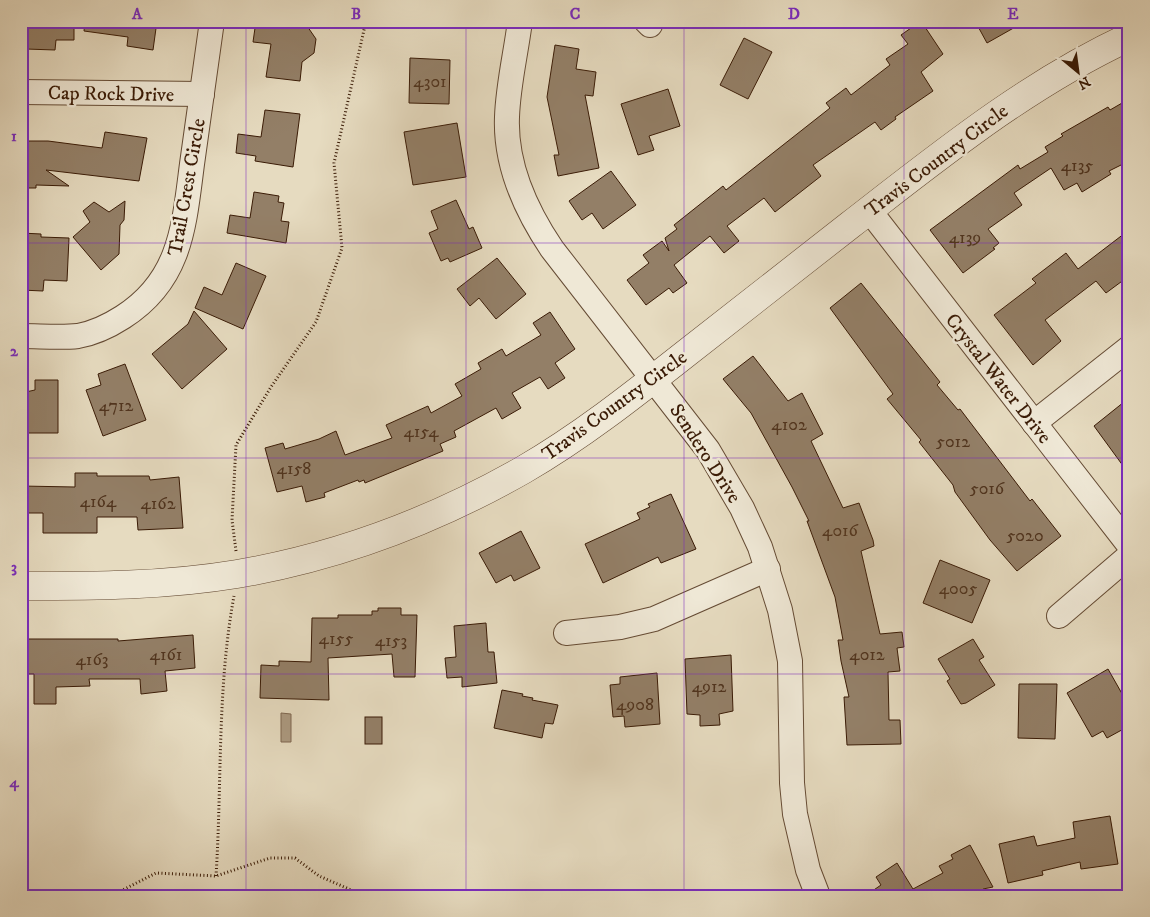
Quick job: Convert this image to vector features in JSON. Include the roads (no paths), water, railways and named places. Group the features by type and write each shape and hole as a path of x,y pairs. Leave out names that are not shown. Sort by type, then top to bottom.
{"street":[{"name":"Trail Crest Circle","path":"21,336 78,336 96,331 131,312 160,283 172,264 180,245 212,21"},
{"name":"Sendero Drive","path":"520,21 507,117 514,173 523,200 552,249 708,450 742,508 768,569 790,661 792,783 796,820 808,870 818,896"},
{"name":"Travis Country Circle","path":"21,586 135,585 238,574 371,539 444,510 526,468 586,429 990,117 1077,63 1129,37"},
{"name":"Cap Rock Drive","path":"21,92 202,94"},
{"name":"Crystal Water Drive","path":"869,210 1129,545"},
{"path":"1034,423 1129,348"},
{"path":"1059,616 1129,556"},
{"path":"566,633 620,627 654,619 768,569"}]}
